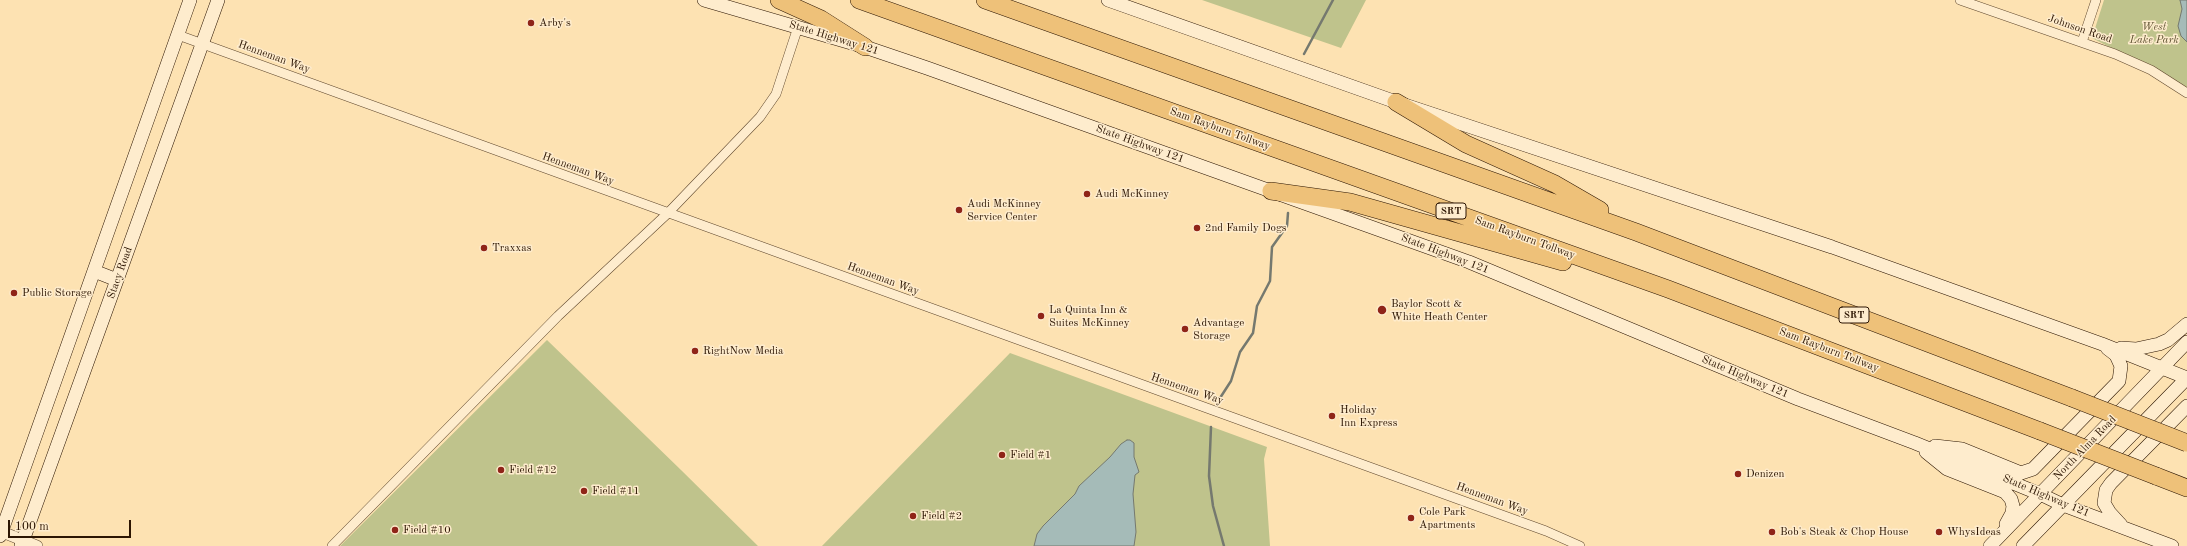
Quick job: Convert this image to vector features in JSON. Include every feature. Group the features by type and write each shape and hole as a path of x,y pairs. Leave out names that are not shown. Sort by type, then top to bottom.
{"highway":[{"path":"780,0 821,19 865,47"},
{"name":"Sam Rayburn Tollway","path":"859,0 1668,289 2187,488"},
{"name":"SRT","path":"985,0 1636,232 2187,443"},
{"path":"1396,102 1466,144 1555,184 1636,232"},
{"path":"1271,190 1350,202 1584,269 1668,289"}],"main road":[{"path":"1,533 190,0"},
{"name":"Stacy Road","path":"22,543 218,0"},
{"name":"State Highway 121","path":"704,0 865,47 1271,190 1469,262 1798,399 1915,443 2040,494 2063,506 2124,527 2172,546"},
{"path":"1108,0 1396,102 1832,247 2102,344 2187,378 2023,546"},
{"path":"94,272 117,280"},
{"path":"2102,344 2136,349 2152,346 2168,340 2187,324"},
{"name":"North Alma Road","path":"1994,542 2164,368 2187,342"},
{"path":"1915,443 1962,449 2021,473 2033,470 2119,381 2121,371 2119,361 2116,355 2102,344"},
{"path":"2124,527 2110,513 2104,503 2106,490 2111,483 2187,406"},
{"path":"1915,443 1947,469 2005,492 2011,499 2012,513 1994,542"}],"street":[{"name":"Johnson Road","path":"1960,0 2082,42 2140,65 2187,93"},
{"path":"2082,42 2096,0"},
{"path":"332,546 558,316 667,214 760,117 776,94 798,27"},
{"name":"Henneman Way","path":"178,35 667,214 1546,531 1580,546"},
{"path":"1,533 22,543 37,546"}],"green space":[{"path":"1202,0 1366,0 1341,48"},
{"name":"West Lake Park","path":"2104,0 2187,0 2187,87 2092,38"},
{"path":"547,340 681,470 758,546 340,546"},
{"path":"1010,353 1267,447 1264,459 1270,546 822,546"}],"water":[{"path":"2180,0 2187,0 2187,42 2181,36 2178,26 2182,9"},
{"path":"1127,440 1134,443 1134,457 1139,472 1135,475 1133,494 1136,532 1134,546 1034,546 1037,534 1043,526 1075,494 1079,486 1110,457 1121,444"}],"waterway":[{"path":"1304,54 1333,0"},
{"path":"1220,398 1231,381 1240,352 1253,333 1257,306 1270,281 1272,247 1287,226 1288,213"},
{"path":"1211,427 1209,476 1213,506 1224,546"}],"place":[{"name":"Arby's","path":"531,23"},
{"name":"Audi McKinney","path":"1087,194"},
{"name":"Audi McKinney Service Center","path":"959,210"},
{"name":"2nd Family Dogs","path":"1197,228"},
{"name":"Traxxas","path":"484,248"},
{"name":"Public Storage","path":"14,293"},
{"name":"Baylor Scott & White Heath Center","path":"1382,310"},
{"name":"La Quinta Inn & Suites McKinney","path":"1041,316"},
{"name":"Advantage Storage","path":"1185,329"},
{"name":"RightNow Media","path":"695,351"},
{"name":"Holiday Inn Express","path":"1332,416"},
{"name":"Field #1","path":"1002,455"},
{"name":"Field #12","path":"501,470"},
{"name":"Denizen","path":"1738,474"},
{"name":"Field #11","path":"584,491"},
{"name":"Field #2","path":"913,516"},
{"name":"Cole Park Apartments","path":"1411,518"},
{"name":"Field #10","path":"395,530"},
{"name":"Bob's Steak & Chop House","path":"1772,532"},
{"name":"WhysIdeas","path":"1939,532"}]}
